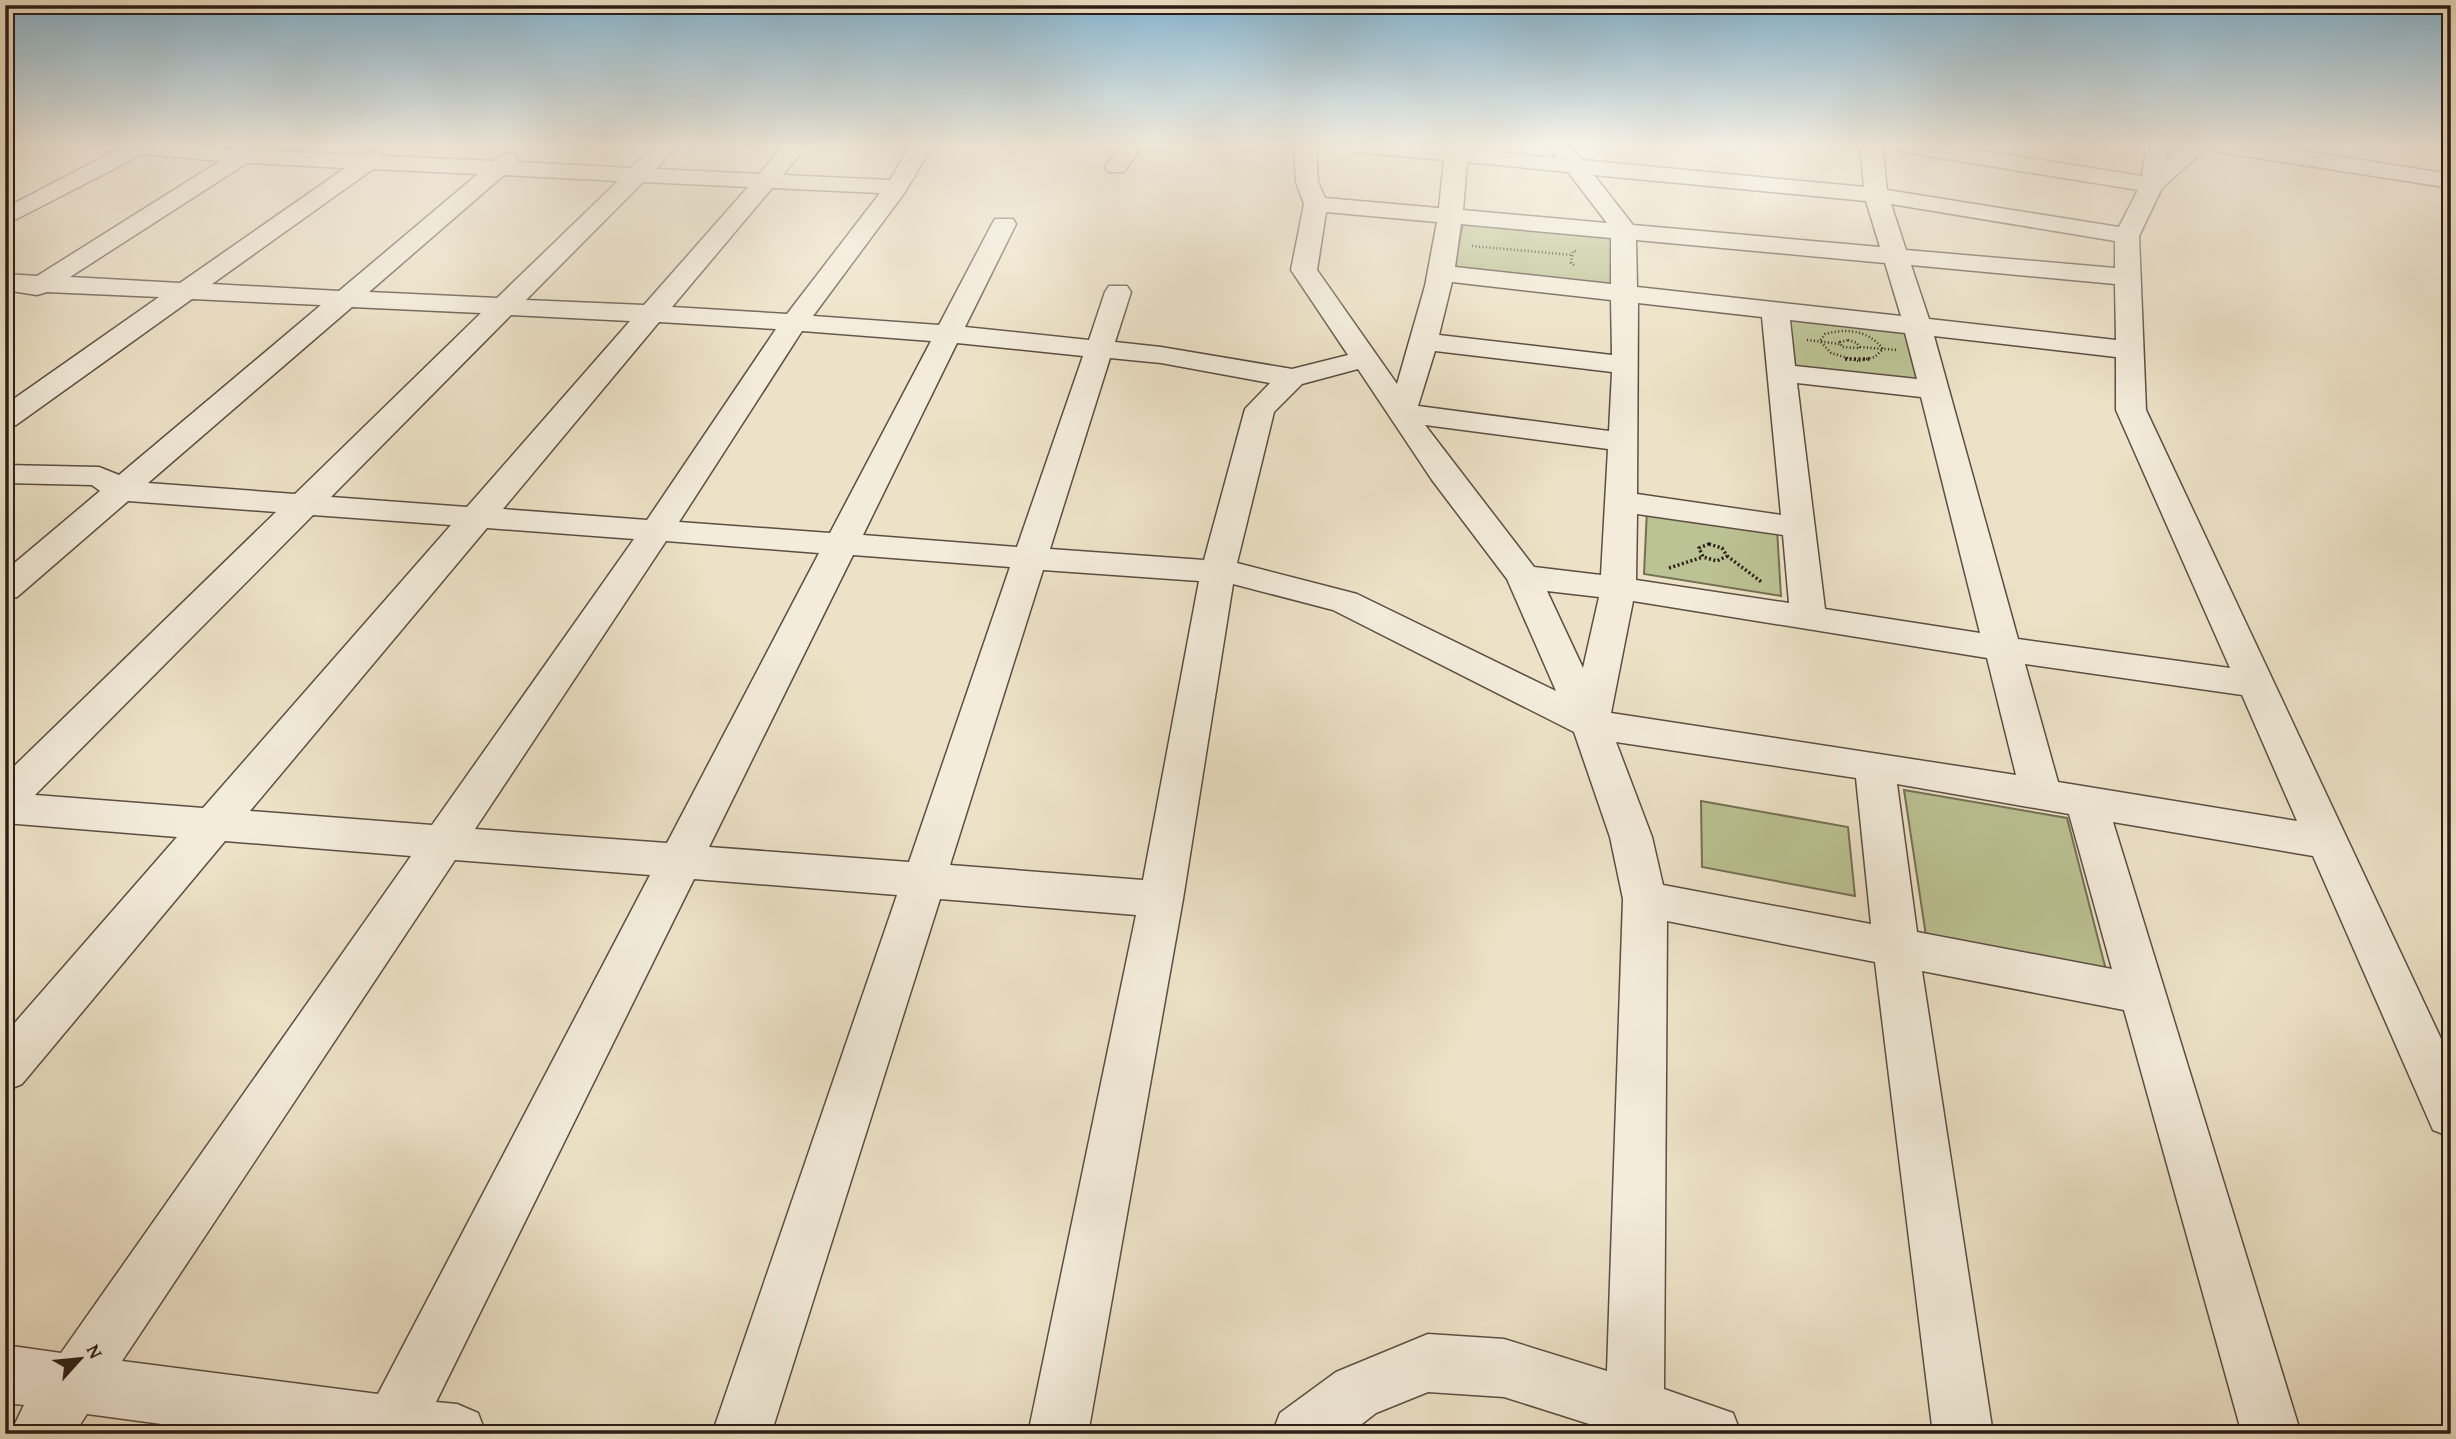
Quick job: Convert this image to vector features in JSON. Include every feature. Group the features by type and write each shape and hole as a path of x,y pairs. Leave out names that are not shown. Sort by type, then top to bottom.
{"street":[{"path":"5,307 154,212"},
{"path":"5,419 297,212"},
{"path":"5,589 447,212"},
{"path":"5,800 600,212"},
{"path":"5,1069 738,212"},
{"path":"39,1434 657,530 794,323 878,212"},
{"path":"1315,212 1304,270 1401,413 1522,577 1590,724 1631,837 1645,899 1634,1422"},
{"path":"1395,212 1623,230 2127,277"},
{"path":"1401,413 1427,342 1452,212"},
{"path":"1590,724 1618,588 1622,502 1625,292 1623,230 1613,212"},
{"path":"1882,212 1897,256 1913,338 1934,390 2004,649 2142,994 2272,1434"},
{"path":"1981,212 2127,236"},
{"path":"2138,212 2127,236 2131,410 2253,684 2330,843 2451,1114"},
{"path":"391,1430 1004,224"},
{"path":"1442,273 1775,309 1913,338 2128,349"},
{"path":"5,282 651,314 948,334 1197,361 1292,379 1365,359"},
{"path":"741,1434 1118,292"},
{"path":"1775,309 1808,618"},
{"path":"1427,342 1626,365"},
{"path":"1782,373 1934,390"},
{"path":"1058,1434 1161,899 1218,571 1260,409 1292,379"},
{"path":"1401,413 1624,442"},
{"path":"5,474 99,475 121,491 1245,573 1345,602 1590,724 1875,766 2330,843"},
{"path":"1622,502 1798,527"},
{"path":"1522,577 1618,588 2004,649 2253,684"},
{"path":"1875,766 1896,947 1963,1434"},
{"path":"5,808 1161,899"},
{"path":"1645,899 2142,994"},
{"path":"1301,1434 1356,1392 1428,1363 1504,1368 1634,1422 1712,1434"},
{"path":"5,1374 391,1430 457,1434"}],"path":[{"path":"1503,256 1506,242"},
{"path":"1541,261 1543,244"},
{"path":"1466,245 1572,255"},
{"path":"1820,341 1825,334 1849,331 1867,336 1882,349"},
{"path":"1840,344 1848,340 1860,347 1882,349 1913,338"},
{"path":"1802,340 1840,344 1847,349 1857,350 1860,347"},
{"path":"1820,341 1827,351 1854,360 1878,357 1882,349"},
{"path":"1709,544 1723,548 1727,556 1717,561 1703,557 1699,548 1709,544"}],"green space":[{"path":"1463,222 1617,237 1616,285 1454,269"},
{"path":"1787,315 1906,329 1918,381 1792,366"},
{"path":"1647,509 1777,529 1781,596 1644,574"},
{"path":"1904,790 2067,818 2106,970 1926,936"},
{"path":"1701,801 1848,827 1855,896 1702,867"}]}
